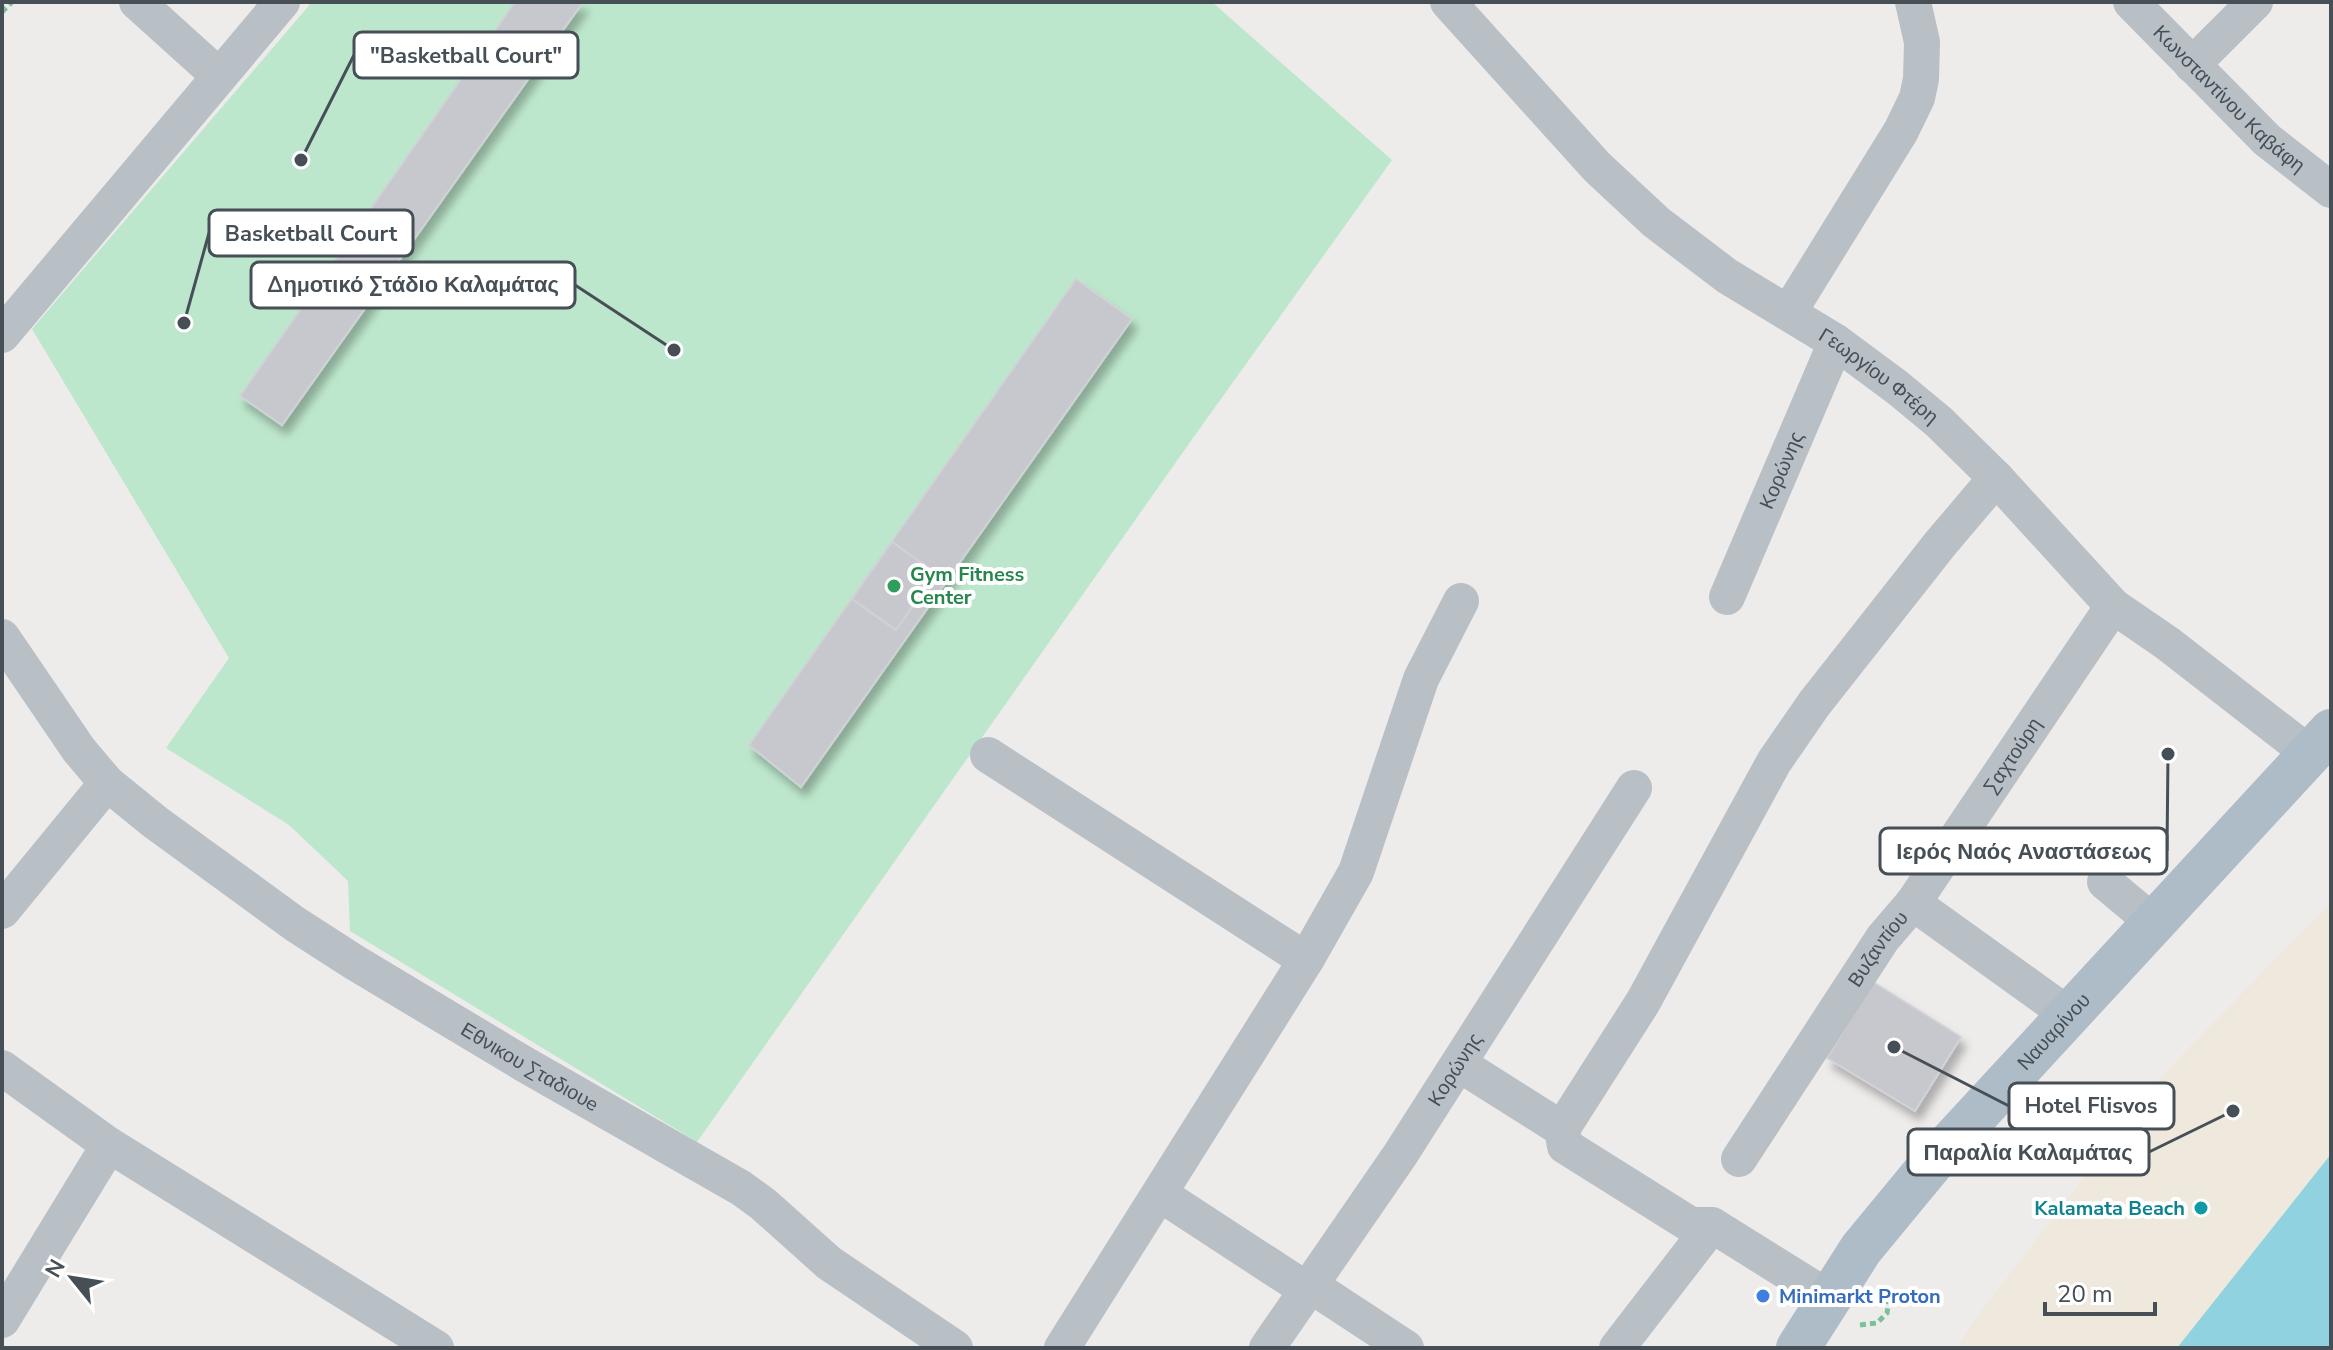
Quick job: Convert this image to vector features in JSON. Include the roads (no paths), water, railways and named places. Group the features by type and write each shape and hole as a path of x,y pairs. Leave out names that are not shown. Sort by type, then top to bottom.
{"main road":[{"name":"Ναυαρίνου","path":"1798,1348 1885,1217 2320,742"}],"street":[{"path":"137,2 219,76"},
{"path":"2,335 282,2"},
{"name":"Γεωργίου Φτέρη","path":"1448,2 1597,167 1656,222 1727,276 1836,342 1939,422 1996,478 2113,606 2320,742"},
{"path":"1789,312 1901,131 1917,98 1922,42 1913,2"},
{"name":"Κωνσταντίνου Καβάφη","path":"2131,2 2282,154 2331,190"},
{"path":"2192,65 2255,2"},
{"name":"Κορώνης","path":"1727,597 1836,342"},
{"path":"1829,1298 1712,1225 1691,1225 1565,1146 1562,1129 1643,1002 1782,751 1814,704 1996,478"},
{"path":"1062,1348 1306,960 1356,872 1421,679 1461,601"},
{"name":"Σαχτούρη","path":"1913,903 2113,606"},
{"name":"Εθνικου Σταδιουe","path":"2,637 57,721 107,783 155,822 307,932 524,1064 741,1188 829,1263 955,1348"},
{"path":"988,755 1306,960"},
{"path":"2,911 107,783"},
{"name":"Κορώνης","path":"1267,1348 1400,1155 1634,788"},
{"path":"2105,882 2154,923"},
{"name":"Βυζαντίου","path":"1739,1159 1883,938 1913,903 2069,1015"},
{"path":"1459,1064 1562,1129"},
{"path":"2,1068 109,1145 436,1348"},
{"path":"2,1320 109,1145"},
{"path":"1160,1194 1406,1348"},
{"path":"1617,1348 1712,1225"}],"water":[{"path":"2331,1154 2331,1348 2177,1348"}],"place":[{"name":"\"Basketball Court\"","path":"301,160"},
{"name":"Basketball Court","path":"184,323"},
{"name":"Δημοτικό Στάδιο Καλαμάτας","path":"674,350"},
{"name":"Gym Fitness Center","path":"894,586"},
{"name":"Ιερός Ναός Αναστάσεως","path":"2168,754"},
{"name":"Hotel Flisvos","path":"1894,1047"},
{"name":"Παραλία Καλαμάτας","path":"2233,1111"},
{"name":"Kalamata Beach","path":"2201,1208"},
{"name":"Minimarkt Proton","path":"1763,1296"}]}
